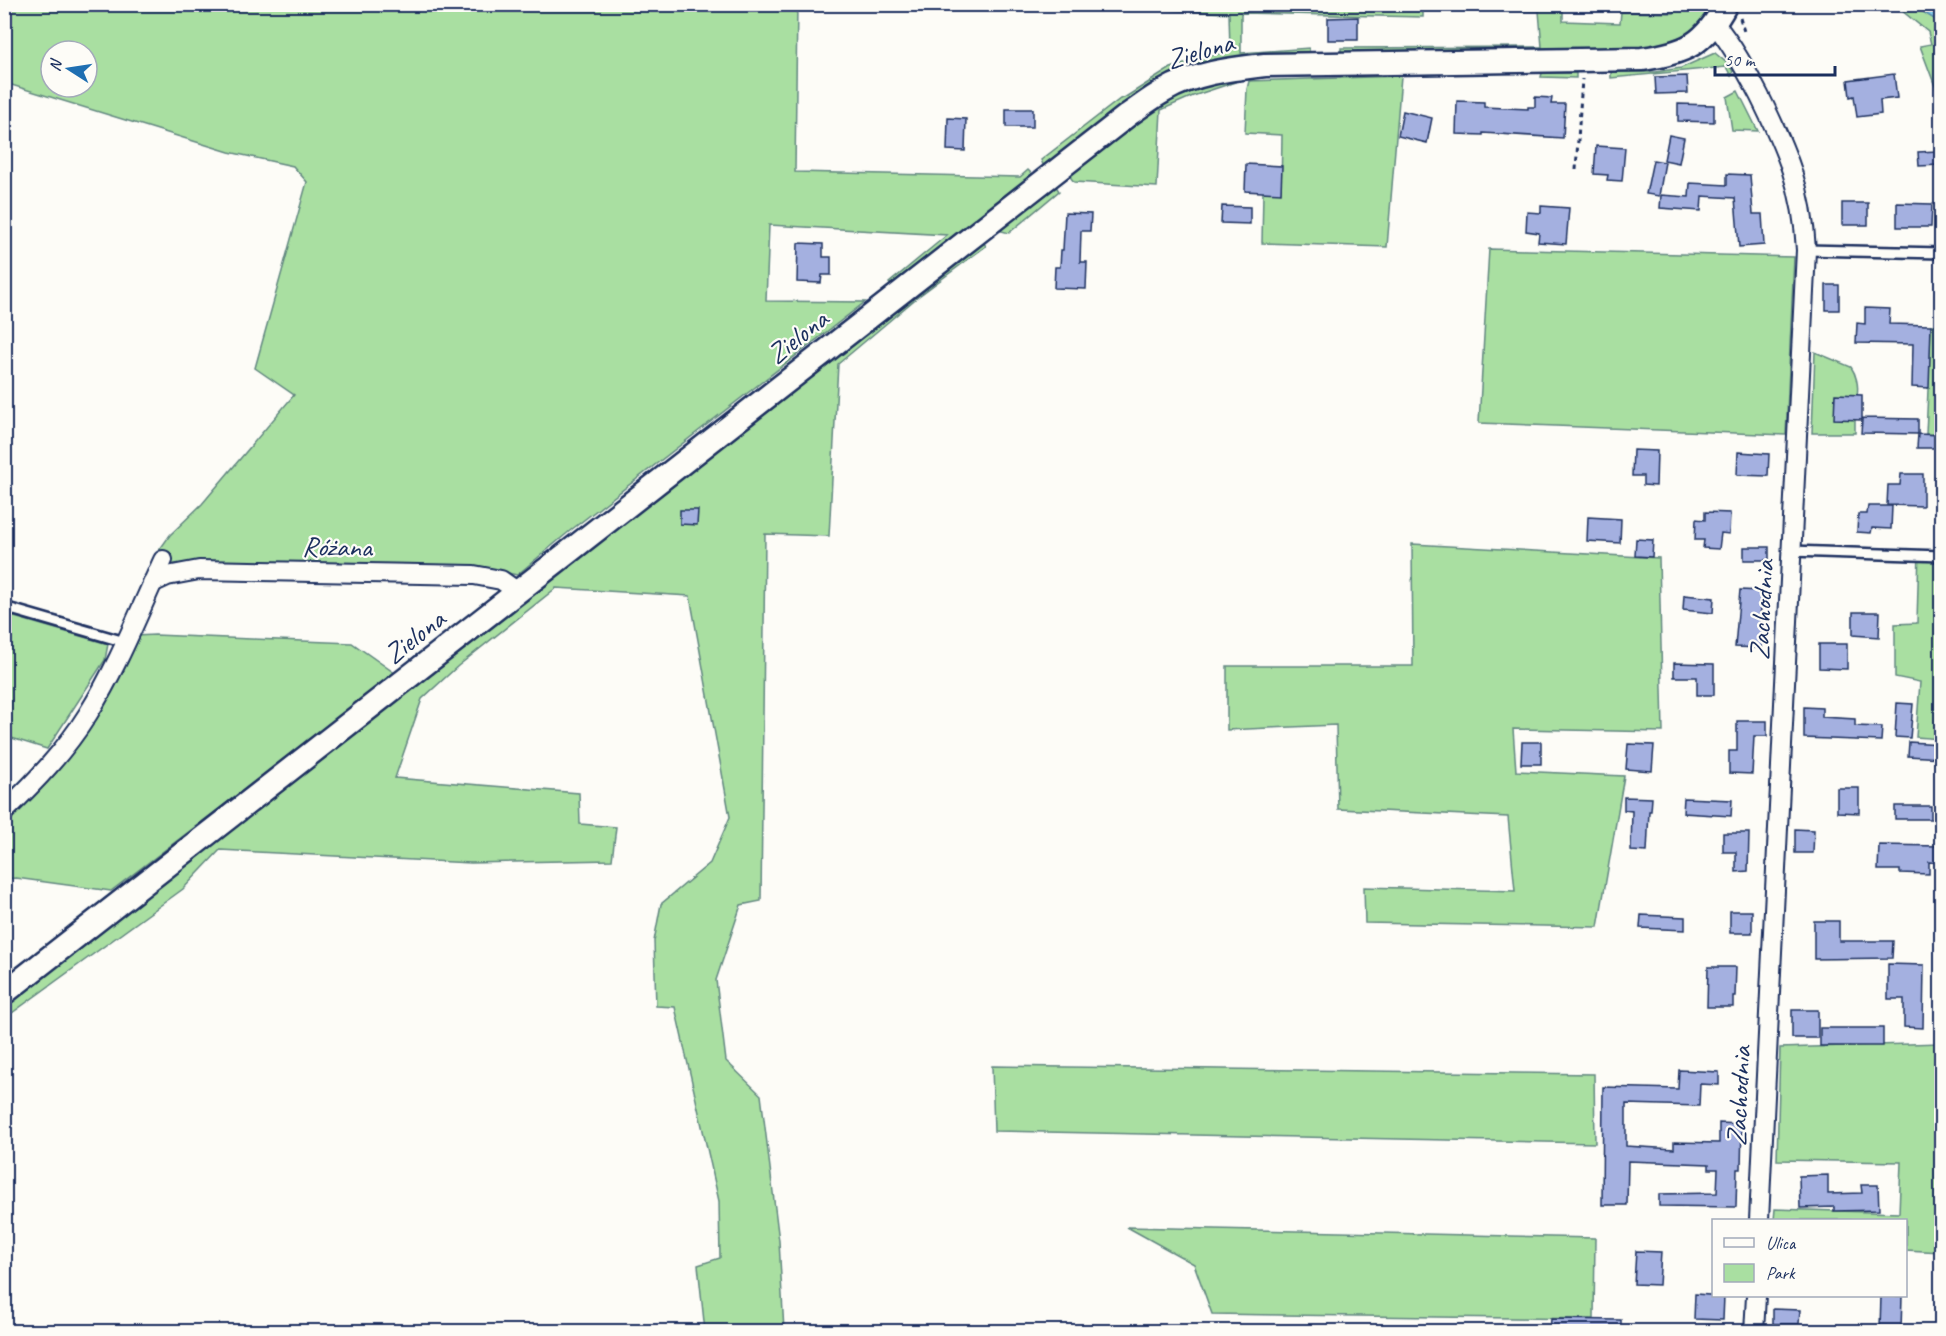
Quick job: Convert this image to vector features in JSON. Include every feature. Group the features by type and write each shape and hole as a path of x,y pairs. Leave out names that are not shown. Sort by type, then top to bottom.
{"street":[{"name":"Zielona","path":"4,993 1109,129 1165,90 1197,77 1265,65 1642,59 1679,51 1695,43 1707,34 1721,14"},
{"name":"Zachodnia","path":"1721,14 1740,60 1791,162 1802,208 1806,250 1760,1219"},
{"path":"4,812 36,782 88,715 108,680 163,560"},
{"name":"Różana","path":"152,584 167,576 199,570 474,575 501,580 519,592"},
{"path":"1754,1332 1756,1297"}],"lane":[{"path":"1806,250 1941,253"},
{"path":"1791,551 1941,556"},
{"path":"4,607 125,642"}],"path":[{"path":"1576,170 1583,60"}],"green space":[{"path":"1563,4 1563,21 1620,23 1621,12 1674,13 1673,5 1714,5 1704,24 1666,49 1341,54 1341,48 1542,47 1539,11 1423,10 1423,17 1241,13 1241,53 1309,48 1309,54 1242,58 1045,169 1041,160 1120,99 1171,68 1230,50 1229,13 1162,10 1162,5"},
{"path":"4,5 797,5 795,172 1020,177 1028,170 1035,177 895,288 889,283 947,235 769,225 766,301 865,302 571,530 517,575 485,568 206,561 173,568 143,585 155,556 170,535 202,504 294,395 255,368 307,182 293,166 229,152 57,99 99,99 99,39 39,39 39,93 5,83"},
{"path":"1888,5 1912,5 1941,21 1941,102 1920,46 1931,44 1928,32 1902,11"},
{"path":"1715,53 1733,71 1731,76 1726,67 1611,78 1611,72 1656,72 1681,68"},
{"path":"1542,73 1576,73 1576,78 1541,77"},
{"path":"1230,75 1235,82 1161,110 1157,187 1074,182 1068,174 1144,115 1184,92"},
{"path":"1401,76 1387,247 1262,243 1263,192 1281,192 1282,135 1245,133 1249,81"},
{"path":"1738,91 1758,131 1732,130 1727,97"},
{"path":"1054,183 1059,191 1009,233 994,229"},
{"path":"981,239 986,246 919,296 838,364 829,536 765,534 761,901 741,905 716,980 726,1061 761,1095 779,1241 784,1331 705,1331 698,1265 720,1258 719,1201 675,1007 656,1006 654,941 661,904 710,863 730,817 690,596 556,588 458,666 422,699 395,778 579,793 580,824 616,827 612,860 471,863 220,850 183,889 5,1018 5,1004"},
{"path":"1489,249 1794,257 1786,435 1479,423"},
{"path":"1931,325 1941,325 1941,435 1926,434"},
{"path":"1815,352 1851,367 1853,370 1856,377 1857,395 1835,395 1835,419 1855,419 1855,433 1812,433"},
{"path":"1412,544 1659,558 1663,732 1513,729 1516,771 1624,776 1598,927 1365,923 1364,887 1515,891 1508,817 1338,809 1336,725 1227,730 1227,666 1413,666"},
{"path":"1919,550 1941,551 1941,739 1916,737 1920,682 1895,677 1895,624 1917,623"},
{"path":"4,614 108,644 105,660 47,749 5,736"},
{"path":"135,636 352,643 396,674 111,891 16,878 5,879 4,825 18,811"},
{"path":"1941,1043 1941,1252 1907,1250 1907,1219 1774,1219 1775,1209 1899,1213 1901,1162 1777,1160 1780,1048"},
{"path":"992,1066 1594,1074 1595,1143 994,1131"},
{"path":"1127,1227 1595,1238 1594,1319 1212,1314 1194,1264"}],"water":[{"path":"1912,5 1941,5 1941,21 1936,20"}],"building":[{"path":"1358,17 1358,40 1328,40 1328,18"},
{"path":"1894,74 1897,98 1880,100 1881,114 1857,117 1854,96 1850,97 1848,80"},
{"path":"1687,76 1688,93 1656,94 1655,77"},
{"path":"1535,97 1552,98 1551,104 1565,104 1563,138 1483,133 1483,135 1456,134 1457,101 1484,102 1484,107 1528,109 1528,107 1535,107"},
{"path":"1678,104 1714,105 1714,122 1678,121"},
{"path":"1006,109 1033,109 1033,127 1006,127"},
{"path":"1403,111 1432,118 1427,143 1398,136"},
{"path":"948,118 966,119 965,151 947,150"},
{"path":"1669,135 1684,138 1679,163 1664,160"},
{"path":"1596,146 1625,148 1622,181 1607,180 1608,175 1594,174"},
{"path":"1938,151 1939,165 1919,166 1918,152"},
{"path":"1653,160 1665,162 1659,196 1646,194"},
{"path":"1246,164 1282,166 1281,193 1245,191"},
{"path":"1727,174 1750,175 1753,214 1762,214 1764,245 1739,247 1735,198 1702,196 1701,211 1660,208 1661,195 1689,197 1690,183 1727,185"},
{"path":"1842,203 1868,203 1868,225 1842,225"},
{"path":"1897,203 1932,204 1931,227 1897,227"},
{"path":"1222,206 1250,207 1250,224 1221,223"},
{"path":"1541,206 1569,208 1566,244 1538,242 1539,233 1526,231 1527,212 1541,213"},
{"path":"1065,213 1091,214 1090,231 1081,231 1080,262 1087,262 1086,289 1054,288 1055,267 1060,267 1061,250 1063,250"},
{"path":"798,243 823,244 823,257 831,257 831,275 822,275 821,283 797,282"},
{"path":"1826,285 1839,285 1839,310 1826,310"},
{"path":"1865,308 1890,309 1889,324 1931,325 1929,388 1912,387 1913,344 1856,343 1857,323 1865,324"},
{"path":"1835,394 1862,395 1862,418 1918,419 1918,434 1861,433 1862,420 1834,419"},
{"path":"1918,434 1941,435 1941,448 1917,448"},
{"path":"1633,450 1657,451 1656,486 1643,485 1643,476 1632,476"},
{"path":"1738,452 1769,454 1768,476 1737,475"},
{"path":"1901,474 1923,474 1923,506 1887,505 1888,485 1900,485"},
{"path":"1868,506 1892,506 1891,529 1872,528 1871,533 1857,532 1858,514 1867,514"},
{"path":"680,510 698,510 697,525 680,524"},
{"path":"1705,512 1730,513 1729,534 1721,533 1719,549 1703,548 1704,540 1695,540 1696,519 1705,520"},
{"path":"1588,517 1621,519 1620,543 1587,541"},
{"path":"1636,539 1653,540 1652,557 1635,556"},
{"path":"1744,547 1769,547 1769,560 1744,560"},
{"path":"1740,590 1762,591 1760,622 1763,622 1762,648 1735,647"},
{"path":"1684,595 1714,598 1713,613 1683,610"},
{"path":"1853,612 1880,612 1879,637 1853,635"},
{"path":"1819,644 1847,644 1847,669 1819,668"},
{"path":"1674,663 1714,664 1714,695 1697,695 1697,677 1674,677"},
{"path":"1897,703 1913,704 1910,738 1895,737"},
{"path":"1804,707 1822,708 1822,717 1855,719 1855,726 1882,727 1881,741 1804,738"},
{"path":"1737,721 1767,721 1767,736 1754,736 1752,774 1729,773 1729,751 1737,751"},
{"path":"1522,742 1541,742 1541,764 1521,764"},
{"path":"1909,742 1941,744 1941,758 1908,756"},
{"path":"1628,744 1654,745 1652,771 1626,769"},
{"path":"1837,788 1859,788 1859,813 1837,812"},
{"path":"1624,797 1652,798 1647,852 1631,851 1632,811 1624,810"},
{"path":"1684,798 1732,800 1731,816 1683,813"},
{"path":"1895,806 1931,806 1931,819 1895,819"},
{"path":"1795,829 1814,830 1813,853 1795,853"},
{"path":"1723,833 1749,833 1748,871 1736,872 1736,852 1723,852"},
{"path":"1879,845 1941,846 1941,863 1929,862 1929,874 1878,870"},
{"path":"1730,911 1752,911 1752,933 1730,933"},
{"path":"1641,915 1685,917 1685,930 1640,928"},
{"path":"1814,921 1839,921 1839,941 1893,941 1892,958 1814,959"},
{"path":"1888,964 1924,965 1923,1028 1904,1027 1904,999 1888,999"},
{"path":"1708,967 1736,967 1733,1007 1707,1007"},
{"path":"1792,1010 1818,1010 1818,1038 1792,1038"},
{"path":"1820,1028 1883,1028 1883,1046 1820,1046"},
{"path":"1679,1070 1719,1072 1719,1085 1700,1084 1699,1106 1626,1104 1626,1146 1674,1149 1674,1142 1719,1143 1719,1123 1742,1124 1741,1169 1737,1169 1736,1207 1659,1206 1659,1194 1717,1193 1718,1169 1709,1169 1709,1164 1628,1161 1627,1205 1602,1205 1603,1087 1678,1089"},
{"path":"1828,1175 1828,1194 1862,1193 1861,1185 1878,1185 1879,1210 1834,1211 1834,1207 1800,1208 1799,1176"},
{"path":"1636,1251 1661,1252 1659,1285 1634,1284"},
{"path":"1695,1294 1724,1297 1723,1320 1694,1319"},
{"path":"1881,1297 1902,1297 1901,1329 1880,1328"},
{"path":"1773,1309 1800,1310 1799,1324 1773,1324"},
{"path":"1551,1319 1621,1320 1621,1332 1550,1332"}]}
